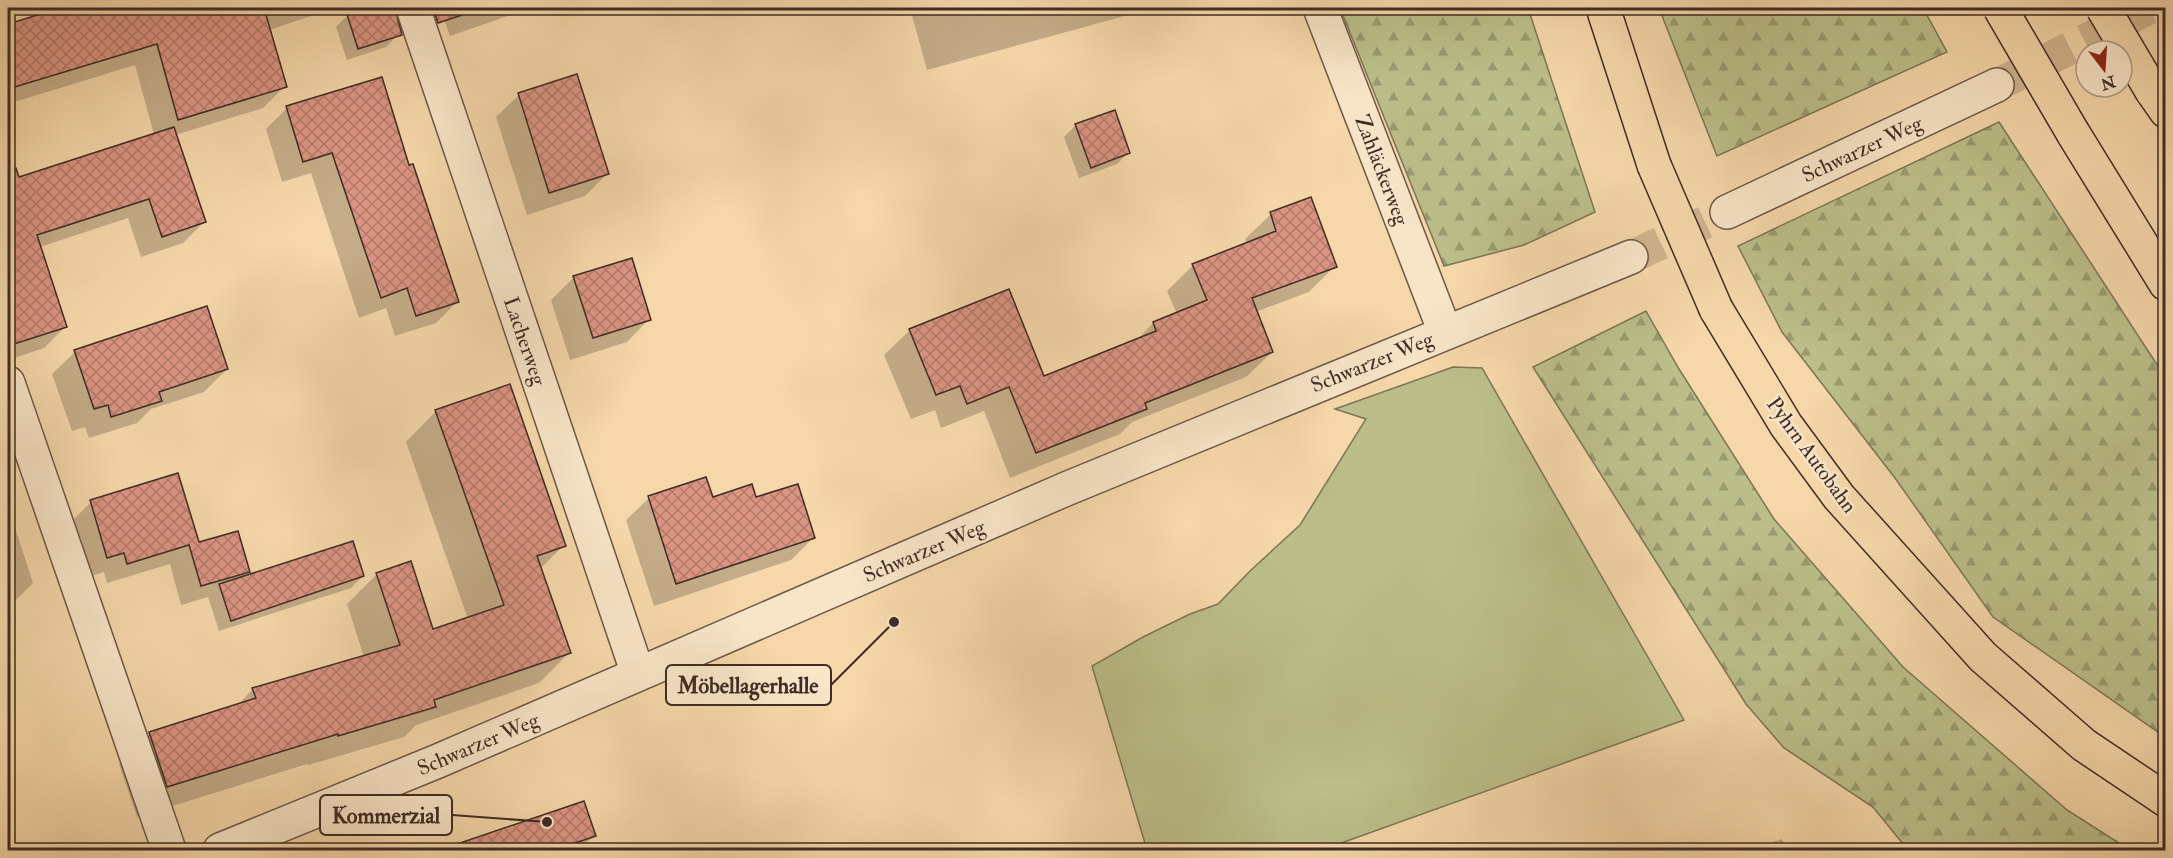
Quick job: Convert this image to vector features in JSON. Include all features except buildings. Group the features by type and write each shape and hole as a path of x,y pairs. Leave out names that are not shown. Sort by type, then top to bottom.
{"highway":[{"name":"Pyhrn Autobahn","path":"1603,8 1654,165 1716,309 1786,425 1839,497 1983,657 2084,745 2166,800"},
{"path":"2000,8 2073,133 2166,284"},
{"path":"2103,8 2159,101"}],"street":[{"name":"Lacherweg","path":"413,8 638,674"},
{"name":"Zahläckerweg","path":"1320,8 1445,332"},
{"name":"Schwarzer Weg","path":"1727,212 1996,85"},
{"name":"Schwarzer Weg","path":"220,850 438,761 1066,489 1631,257"},
{"path":"8,383 169,850"}],"green space":[{"path":"1340,8 1528,8 1595,212 1524,245 1444,266"},
{"path":"1659,8 1923,8 1947,52 1717,156"},
{"path":"1999,122 2165,377 2165,737 1993,617 1895,478 1782,332 1738,246"},
{"path":"1646,311 1679,369 1774,519 1903,667 2067,810 2130,850 1908,850 1873,807 1784,748 1746,704 1533,367"},
{"path":"1453,367 1482,368 1684,720 1322,850 1147,850 1092,666 1143,637 1190,614 1218,604 1300,525 1366,419 1335,409"}],"tunnel":[{"path":"1997,85 2149,8"},
{"path":"1631,257 1727,212"}],"place":[{"name":"Möbellagerhalle","path":"894,622"},
{"name":"Kommerzial","path":"547,822"}]}
